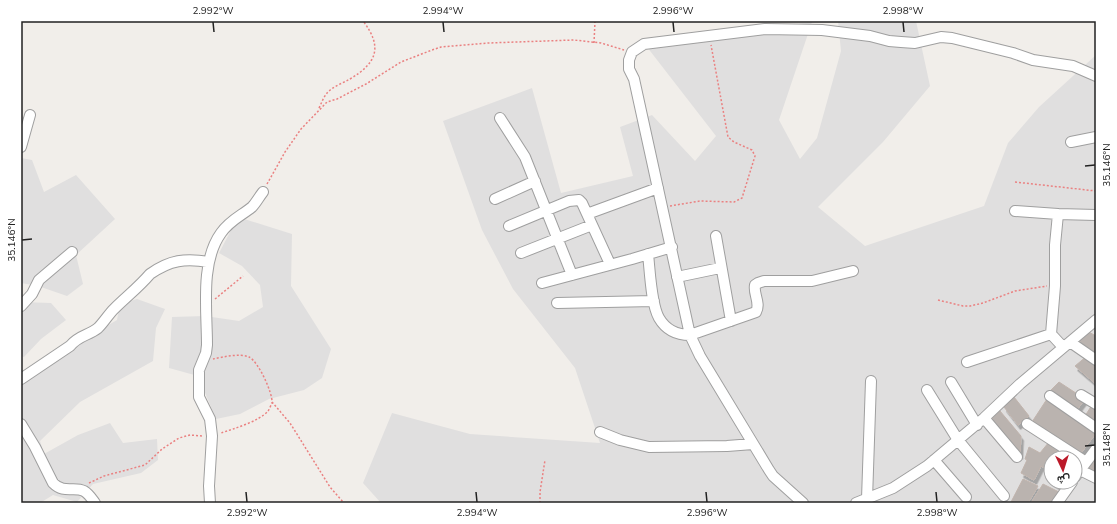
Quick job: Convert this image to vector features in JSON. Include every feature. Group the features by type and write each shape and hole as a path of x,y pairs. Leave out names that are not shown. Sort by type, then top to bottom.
{"street":[{"path":"803,503 773,476 700,356 690,335 672,247 634,80 629,69 629,60 632,52 644,44 765,29 798,29 870,36 889,41 914,43 941,37 952,38 1013,53 1033,60 1073,66 1096,76"},
{"path":"21,147 30,115"},
{"path":"500,118 522,153 535,180 572,275"},
{"path":"1071,142 1096,136"},
{"path":"495,199 535,180"},
{"path":"587,214 658,188"},
{"path":"210,503 209,486 212,436 210,419 199,397 199,370 206,353 207,345 206,278 210,255 220,234 234,219 254,205 263,192"},
{"path":"509,226 546,209 569,201 579,200 610,264"},
{"path":"1015,212 1096,216"},
{"path":"1051,334 1058,214"},
{"path":"521,253 592,225"},
{"path":"716,236 720,268 730,321"},
{"path":"542,283 672,247"},
{"path":"21,306 32,294 40,280 72,252"},
{"path":"648,254 654,301 658,318 664,325 675,333 681,335 690,335 756,312 758,310 758,302 754,289 758,282 808,282 853,271"},
{"path":"21,379 70,346 81,336 92,332 99,327 113,310 156,270 181,260 209,262"},
{"path":"677,277 720,268"},
{"path":"557,303 654,301"},
{"path":"856,503 901,483 934,460 981,421 1020,384 1096,320"},
{"path":"1051,334 1067,345 1096,360"},
{"path":"967,362 1051,334"},
{"path":"867,499 871,381"},
{"path":"951,382 981,421 1017,457"},
{"path":"927,390 958,440 1004,496"},
{"path":"1050,396 1096,428"},
{"path":"1081,396 1096,404"},
{"path":"21,424 56,486 64,489 85,492 96,503"},
{"path":"1027,424 1057,450"},
{"path":"600,432 620,440 649,447 727,446 753,444"},
{"path":"1083,466 1096,449"},
{"path":"934,460 966,497"},
{"path":"1083,472 1096,478"},
{"path":"1058,503 1067,490"}],"path":[{"path":"318,110 324,97 329,91 350,79 371,63 374,55 374,45 369,28 363,21"},
{"path":"594,43 595,21"},
{"path":"662,207 700,201 734,202 742,198 755,156 752,150 734,142 728,137 709,35"},
{"path":"263,192 275,173 285,152 301,129 327,102 337,99 366,84 401,62 432,50 488,43 574,40 632,52"},
{"path":"1015,182 1096,191"},
{"path":"207,310 217,297 243,276"},
{"path":"938,300 963,306 970,306 983,303 1015,291 1055,286"},
{"path":"203,361 224,357 241,356 254,360 259,367 272,402 290,423 330,487 344,503"},
{"path":"77,490 104,476 145,465 162,449 179,438 190,435 212,436 248,424 268,411 272,402"},
{"path":"540,503 540,492 545,460"}],"shaded area":[{"path":"838,21 916,21 930,86 883,142 818,207 865,246 984,206 1008,143 1039,107 1096,55 1096,503 381,503 363,483 392,413 470,434 600,443 575,368 513,289 482,230 443,121 532,88 561,193 633,176 620,127 652,115 695,161 716,136 647,47 812,22 779,120 800,159 817,138 841,51"},
{"path":"21,158 32,160 44,192 76,175 115,219 76,255 83,284 67,296 38,286 21,283"},
{"path":"238,217 292,234 291,286 331,349 322,378 304,390 269,399 240,414 216,419 198,376 169,368 172,317 205,316 239,321 263,307 260,285 242,266 219,253"},
{"path":"137,299 165,309 156,328 153,361 80,402 40,441 44,454 78,435 110,423 123,443 157,439 158,460 141,473 93,484 77,502 53,495 40,503 22,503 21,382 84,339 117,320 120,304"},
{"path":"21,302 51,303 66,320 41,339 24,357 21,356"}],"building":[{"path":"1087,331 1096,336 1096,350 1093,353 1077,341"},
{"path":"1087,356 1096,364 1096,384 1075,366"},
{"path":"1059,382 1085,399 1076,411 1049,392"},
{"path":"1014,397 1029,416 1018,425 1004,407"},
{"path":"1047,399 1096,433 1083,450 1076,450 1032,422"},
{"path":"1092,405 1096,407 1096,423 1085,416"},
{"path":"1000,411 1021,436 1020,455 989,420"},
{"path":"1049,442 1060,450 1043,450 1043,467 1041,466 1034,480 1021,473 1027,460 1025,459 1029,447 1040,453"},
{"path":"1096,456 1096,472 1087,468"},
{"path":"1023,479 1038,486 1028,503 1011,502"},
{"path":"1043,484 1043,490 1055,490 1061,493 1055,503 1031,503"}]}
